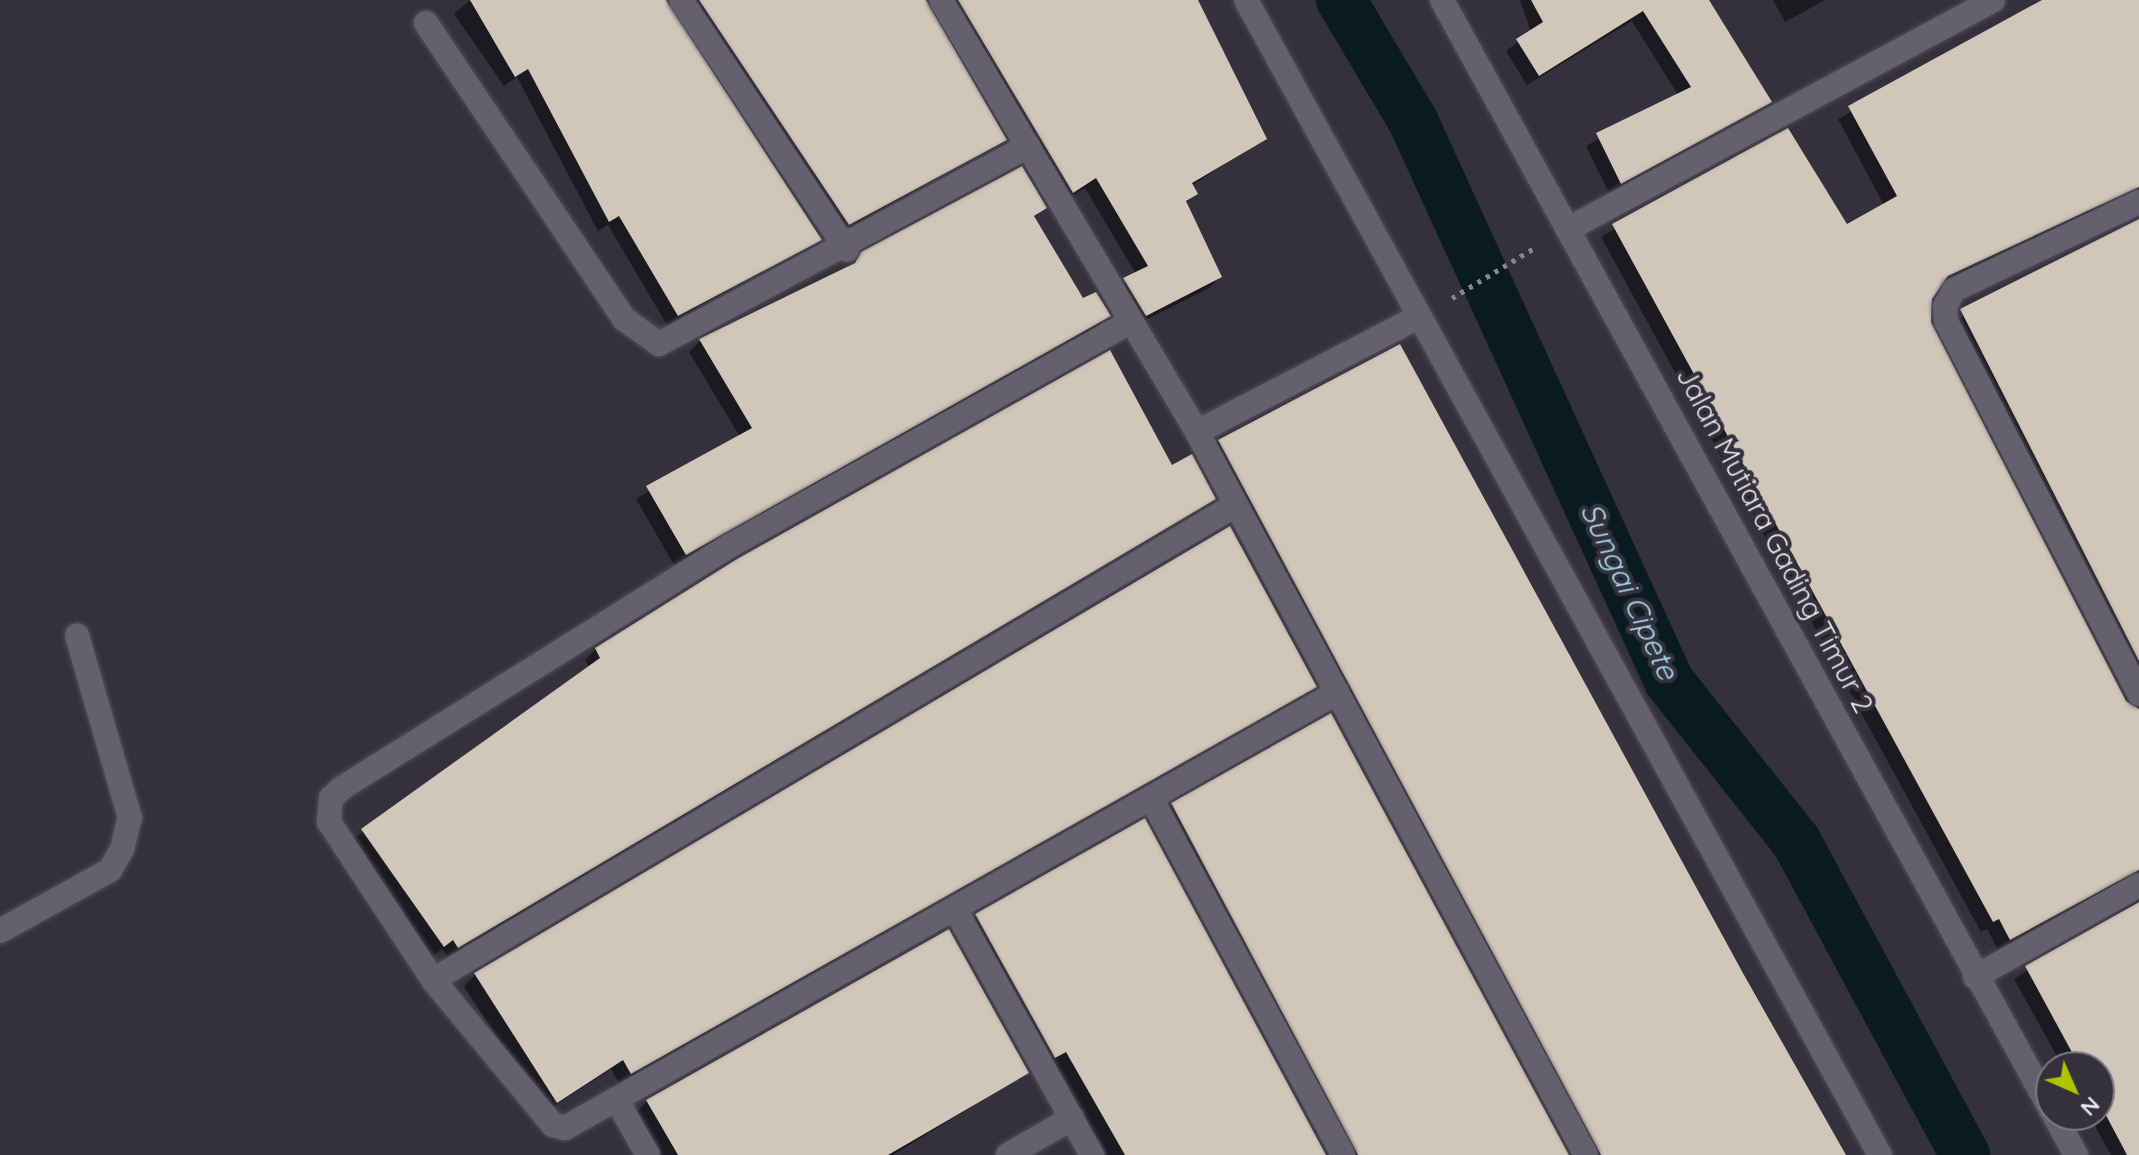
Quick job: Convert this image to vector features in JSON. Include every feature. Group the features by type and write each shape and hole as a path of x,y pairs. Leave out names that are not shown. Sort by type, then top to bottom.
{"street":[{"path":"681,0 847,250"},
{"path":"941,0 1197,432 1234,506 1338,692 1586,1155"},
{"path":"1246,0 1880,1155"},
{"name":"Jalan Mutiara Gading Timur 2","path":"1442,0 1572,227 2035,1083"},
{"path":"1572,227 1993,0"},
{"path":"426,23 624,319 652,343 676,340 847,250 1028,146"},
{"path":"2136,211 1954,290 1945,306 1946,321 2139,694"},
{"path":"1197,432 1418,317"},
{"path":"1130,322 729,546 331,798 329,822 433,980 553,1125 565,1128 1338,692"},
{"path":"433,980 1234,506"},
{"path":"0,931 110,870 122,849 130,818 77,636"},
{"path":"1151,798 1343,1155"},
{"path":"1975,977 2139,885"},
{"path":"955,909 1092,1155"},
{"path":"616,1099 648,1155"},
{"path":"1008,1155 1072,1118"},
{"name":"Jalan Mutiara Gading Timur 2","path":"2062,1131 2076,1155"}],"path":[{"path":"1445,302 1548,240"}],"building":[{"path":"470,0 666,0 822,240 678,316 619,216 609,222 528,69 515,77"},
{"path":"699,0 926,0 1007,140 849,225"},
{"path":"958,0 1198,0 1267,139 1192,183 1198,194 1186,201 1222,277 1146,316 1123,278 1148,266 1096,178 1073,193"},
{"path":"1531,0 1709,0 1772,102 1621,184 1596,133 1691,87 1643,11 1539,76 1516,39 1543,22"},
{"path":"2042,0 2139,0 2139,187 1948,276 1932,299 1931,322 2126,701 2139,709 2139,870 2010,940 1999,919 1993,922 1612,224 1788,128 1847,224 1897,196 1848,106"},
{"path":"1022,166 1047,208 1034,216 1083,298 1096,292 1111,316 686,555 646,486 752,428 699,339 855,263 861,252"},
{"path":"2139,219 2139,661 1960,309"},
{"path":"1400,344 1744,975 1846,1155 1601,1155 1218,440"},
{"path":"1110,350 1172,465 1192,454 1216,499 458,948 453,940 444,947 361,829 600,658 595,648 737,559"},
{"path":"1230,526 1317,687 631,1074 623,1060 557,1103 474,973"},
{"path":"1331,713 1569,1155 1358,1155 1171,803"},
{"path":"1145,818 1326,1155 1125,1155 1066,1052 1055,1058 975,914"},
{"path":"2139,902 2139,1155 2127,1155 2114,1131 2115,1051 2071,1051 2025,966"},
{"path":"949,929 1029,1073 888,1155 678,1155 646,1100"}],"waterway":[{"name":"Sungai Cipete","path":"1341,0 1413,121 1669,681 1796,841 1965,1155"}]}
